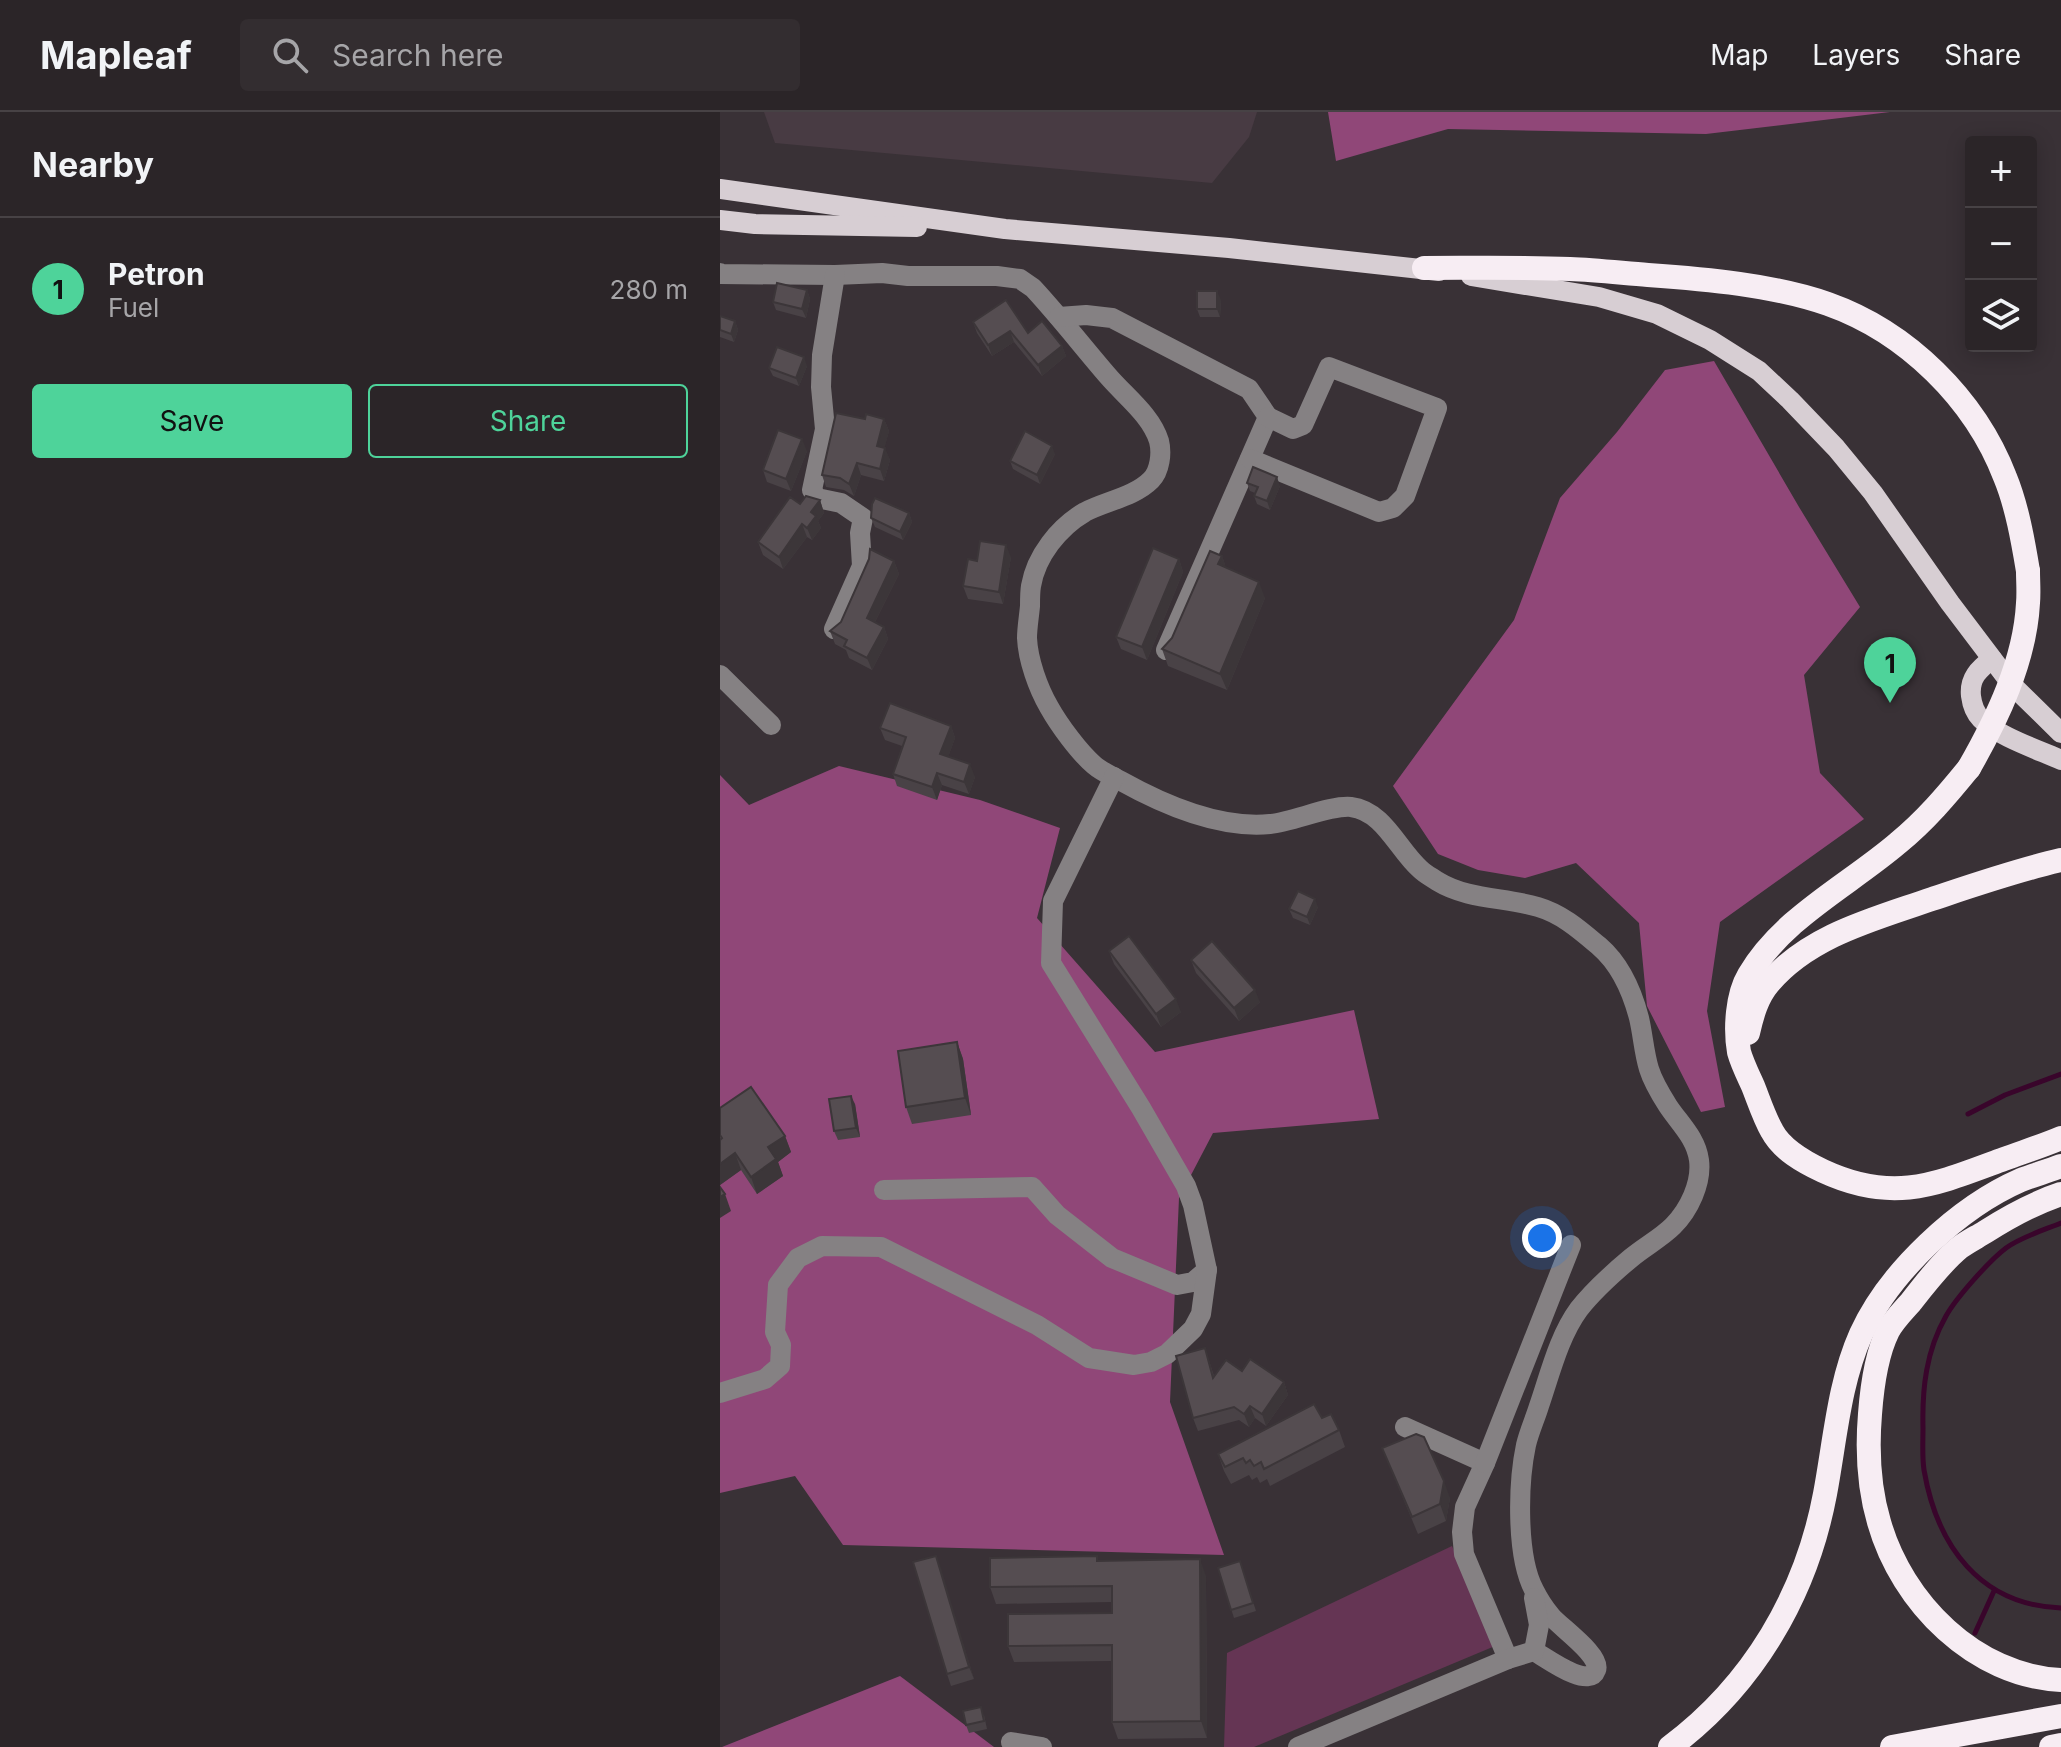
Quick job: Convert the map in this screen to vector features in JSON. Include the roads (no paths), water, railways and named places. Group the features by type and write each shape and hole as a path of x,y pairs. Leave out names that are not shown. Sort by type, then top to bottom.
{"highway":[{"path":"1424,268 1573,269 1703,279 1789,293 1859,318 1907,346 1972,415 2006,478 2028,571 2028,605 2015,668 1987,736 1969,768 1938,806 1899,843 1784,929 1747,977 1740,1002 1740,1054 1772,1133 1792,1154 1840,1179 1883,1190 1933,1184 2061,1138"},
{"path":"1740,1054 1754,1009 1768,985 1799,956 1815,946 1854,927 1936,898 2036,865 2061,860"},
{"path":"1670,1747 1695,1728 1730,1692 1754,1663 1783,1618 1803,1575 1817,1529 1846,1381 1860,1337 1880,1300 1940,1233 1974,1207 2019,1181 2061,1166"},
{"path":"2061,1194 2033,1203 1959,1248 1926,1282 1889,1331 1872,1381 1868,1431 1870,1474 1879,1522 1891,1555 1908,1585 1935,1619 1966,1647 1999,1665 2061,1680"},
{"path":"1892,1747 2061,1716"},
{"path":"2051,1747 2061,1745"}],"main road":[{"path":"720,189 1005,229"},
{"path":"720,220 755,224 1005,229 1214,246 1424,268 1599,297 1657,314 1710,340 1759,371 1790,400 1873,493 2012,685 2061,733"},
{"path":"1992,659 1979,669 1972,680 1972,700 1978,715 2000,732 2061,760"}],"street":[{"path":"720,273 997,276 1020,279 1033,288 1149,420 1161,447 1158,470 1151,480 1080,515 1055,537 1044,551 1031,586 1027,639 1030,655 1049,707 1074,742 1095,766 1114,777 1152,798 1211,819 1248,825 1273,824 1349,807 1368,813 1387,829 1417,867 1443,884 1489,899 1541,907 1565,919 1606,952 1622,974 1638,1012 1649,1069 1658,1089 1694,1142 1699,1157 1699,1175 1692,1198 1674,1226 1631,1258 1590,1297 1575,1315 1558,1351 1526,1446 1520,1529 1539,1625 1534,1651"},
{"path":"834,629 862,566 860,533 863,518 841,503 817,498 812,490 825,429 822,355 835,275"},
{"path":"1059,317 1086,315 1112,318 1249,389 1268,417 1293,429 1303,425 1329,367 1437,408 1405,496 1393,508 1379,512 1250,459"},
{"path":"1166,650 1268,417"},
{"path":"720,675 771,725"},
{"path":"720,1393 765,1379 780,1366 781,1345 775,1332 778,1285 798,1258 822,1246 881,1247 1037,1325 1089,1358 1134,1365 1151,1362 1167,1354 1193,1329 1201,1314 1207,1270 1186,1186 1051,963 1053,901 1114,777"},
{"path":"884,1190 1032,1187 1057,1215 1112,1258 1177,1285 1193,1282 1207,1270"},
{"path":"1508,1659 1464,1554 1462,1532 1465,1507 1571,1245"},
{"path":"1405,1427 1485,1463"},
{"path":"1298,1747 1534,1651 1577,1677 1587,1678 1595,1674 1596,1662 1552,1618 1532,1587"},
{"path":"1011,1742 1042,1747"}],"waterway":[{"path":"1968,1114 2005,1095 2061,1074"},
{"path":"2061,1223 2006,1248 1957,1300 1934,1343 1923,1399 1924,1470 1930,1498 1952,1546 1985,1583 2007,1596 2061,1608"},
{"path":"1975,1633 1994,1591"}],"place":[{"name":"Petron","path":"1890,703"}]}
